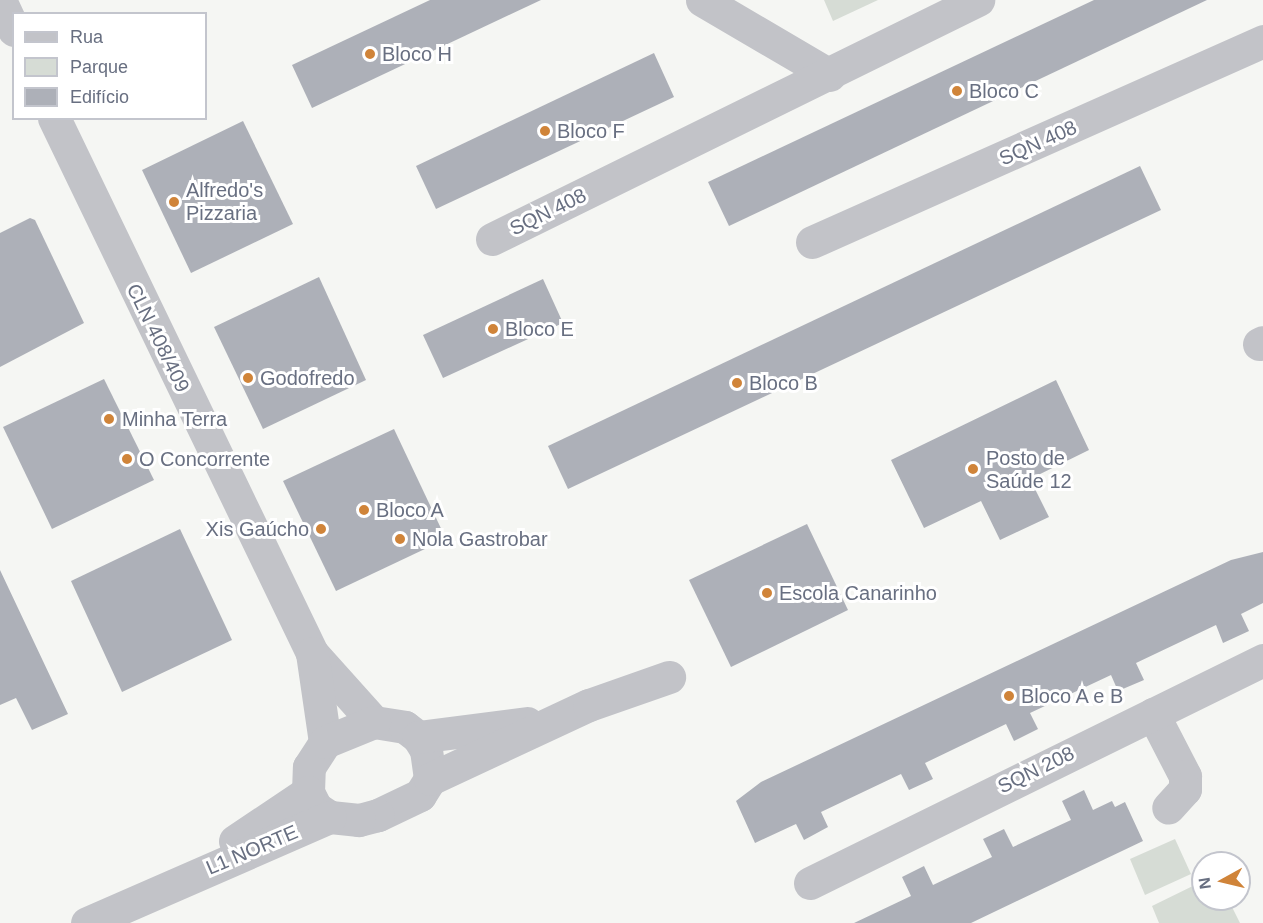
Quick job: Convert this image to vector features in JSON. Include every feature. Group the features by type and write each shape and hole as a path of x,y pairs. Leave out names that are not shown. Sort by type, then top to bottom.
{"street":[{"path":"0,0 12,26"},
{"path":"702,0 830,75"},
{"name":"SQN 408","path":"492,239 830,75 978,0"},
{"name":"SQN 408","path":"812,242 1263,41"},
{"name":"CLN 408/409","path":"55,120 312,653 374,722"},
{"name":"CLN 408/409","path":"312,653 325,742"},
{"name":"SQN 208","path":"810,883 1263,660"},
{"path":"430,779 426,750 418,737 405,727 374,722 325,742 309,767 308,792 316,808 330,817 359,820 378,815 420,795 430,779 558,718 669,678"},
{"path":"1153,714 1185,776 1185,789 1168,808"},
{"path":"418,737 558,718"},
{"name":"L1 NORTE","path":"174,882 308,792"},
{"name":"L1 NORTE","path":"87,923 174,882 330,817"}],"green space":[{"path":"824,0 878,0 833,21"},
{"path":"1175,839 1191,874 1145,895 1130,859"},
{"path":"1191,887 1191,911 1234,911 1240,923 1159,923 1152,906"}],"building":[{"name":"Bloco H","path":"430,0 541,0 312,108 292,65"},
{"name":"Bloco C","path":"1094,0 1207,0 729,226 708,182"},
{"name":"Bloco F","path":"654,53 674,97 436,209 416,166"},
{"path":"243,121 293,224 191,273 142,170"},
{"name":"Bloco B","path":"1140,166 1161,210 568,489 548,446"},
{"path":"30,218 35,220 84,323 0,367 0,233"},
{"path":"319,277 366,380 263,429 214,327"},
{"name":"Bloco E","path":"543,279 563,323 443,378 423,335"},
{"path":"104,379 154,480 52,529 3,427"},
{"name":"Posto de Saúde 12","path":"1056,380 1089,450 1030,479 1049,517 1000,540 981,501 924,528 891,460"},
{"name":"Bloco A","path":"394,429 446,539 336,591 283,481"},
{"name":"Escola Canarinho","path":"807,524 848,610 731,667 689,580"},
{"path":"180,529 232,640 122,692 71,581"},
{"name":"Bloco A e B","path":"1263,552 1263,603 1241,614 1249,631 1223,643 1216,625 1136,663 1144,680 1118,691 1111,675 1030,713 1038,729 1014,741 1006,724 925,763 933,779 909,790 901,774 821,812 828,827 804,840 796,824 755,843 736,801 761,782 1231,560"},
{"path":"0,570 68,714 32,730 16,698 0,705"},
{"path":"1084,790 1093,810 1112,801 1115,807 1125,802 1143,841 971,923 854,923 911,896 902,877 924,866 933,885 992,857 983,839 1004,829 1013,847 1071,820 1062,801"}],"place":[{"name":"Bloco H","path":"370,54"},
{"name":"Bloco C","path":"957,91"},
{"name":"Bloco F","path":"545,131"},
{"name":"Alfredo's Pizzaria","path":"174,202"},
{"name":"Bloco E","path":"493,329"},
{"name":"Godofredo","path":"248,378"},
{"name":"Bloco B","path":"737,383"},
{"name":"Minha Terra","path":"109,419"},
{"name":"O Concorrente","path":"127,459"},
{"name":"Posto de Saúde 12","path":"973,469"},
{"name":"Bloco A","path":"364,510"},
{"name":"Xis Gaúcho","path":"321,529"},
{"name":"Nola Gastrobar","path":"400,539"},
{"name":"Escola Canarinho","path":"767,593"},
{"name":"Bloco A e B","path":"1009,696"}]}
